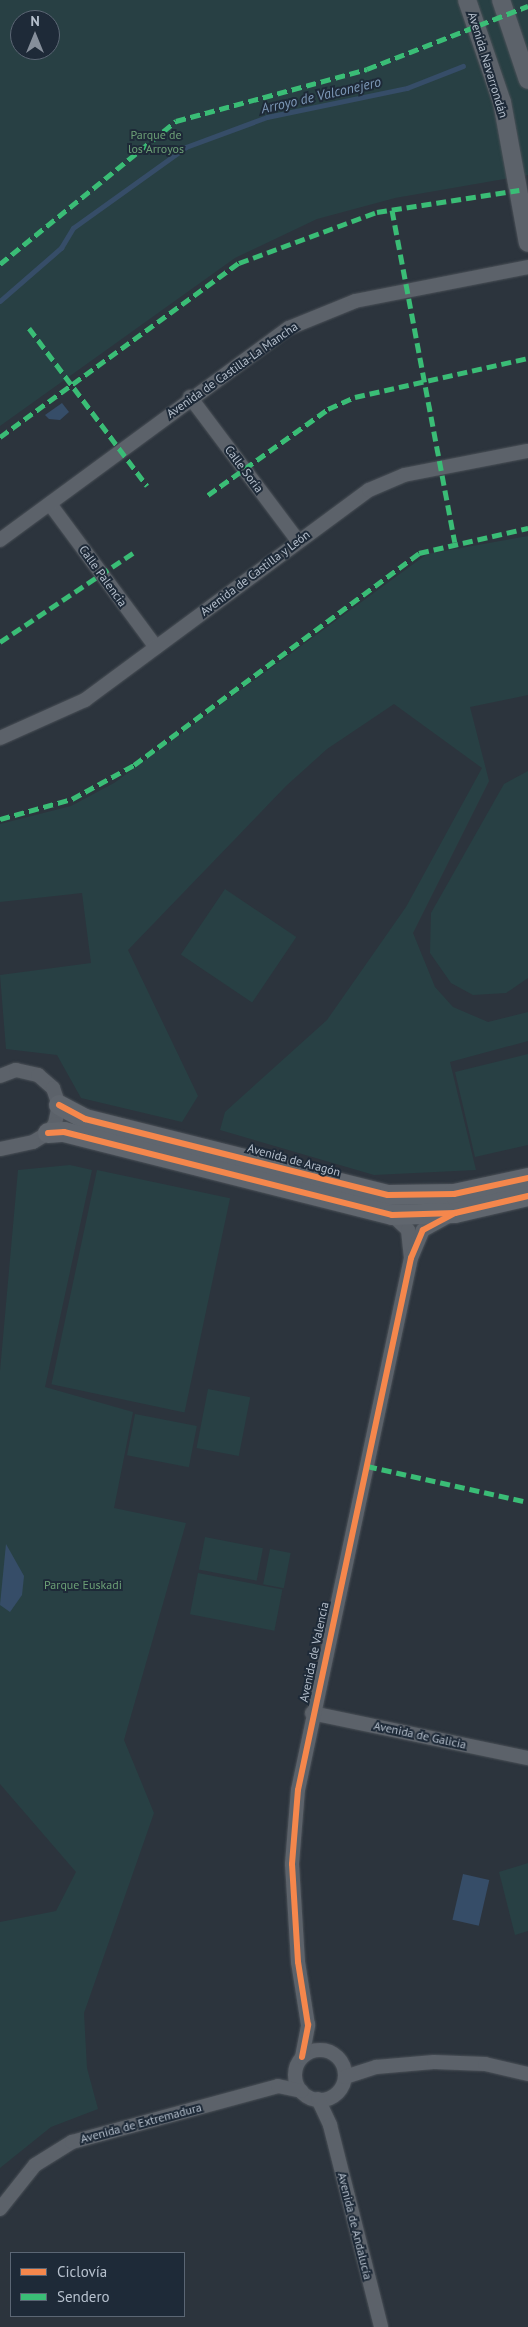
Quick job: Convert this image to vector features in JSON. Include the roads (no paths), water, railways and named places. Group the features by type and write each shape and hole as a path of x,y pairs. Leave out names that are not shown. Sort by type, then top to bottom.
{"main road":[{"name":"Avenida de Aragón","path":"59,1105 85,1119 388,1195 454,1194 528,1178"},
{"path":"48,1133 64,1132 392,1214 455,1212 528,1196"}],"street":[{"name":"Avenida Navarrondán","path":"467,0 502,102 528,243"},
{"path":"501,0 528,80"},
{"name":"Avenida de Castilla-La Mancha","path":"0,540 190,397 289,328 324,312 355,301 528,267"},
{"name":"Calle Soria","path":"190,397 298,541"},
{"name":"Avenida de Castilla y León","path":"0,738 85,700 369,490 404,475 528,450"},
{"name":"Calle Palencia","path":"50,504 156,647"},
{"path":"0,1062 16,1070 44,1078 59,1105 48,1133 20,1144 0,1149"},
{"path":"0,1076 16,1070"},
{"path":"0,1136 20,1144"},
{"path":"411,1258 424,1230 455,1212"},
{"path":"392,1214 408,1230 411,1258"},
{"name":"Avenida de Valencia","path":"302,2057 308,2025 298,1962 292,1864 298,1790 312,1713 411,1258"},
{"name":"Avenida de Galicia","path":"312,1713 528,1758"},
{"name":"Avenida de Valencia","path":"308,2025 326,2051"},
{"path":"340,2061 344,2077 336,2093 318,2100 301,2091 295,2070 302,2057 326,2051 340,2061 376,2067 485,2064 528,2074"},
{"path":"344,2077 376,2067"},
{"name":"Avenida de Extremadura","path":"278,2086 295,2070"},
{"name":"Avenida de Extremadura","path":"0,2209 35,2165 72,2142 278,2086 301,2091"},
{"name":"Avenida de Andalucía","path":"330,2125 336,2093"},
{"name":"Avenida de Andalucía","path":"318,2100 330,2125 381,2327"}],"water":[{"path":"62,403 69,412 60,420 49,419 45,415"},
{"path":"6,1544 24,1576 22,1595 10,1612 0,1605"},
{"path":"463,1874 489,1880 479,1926 452,1920"}],"waterway":[{"name":"Arroyo de Valconejero","path":"0,301 61,248 73,228 186,147 267,117 407,88 463,66"}],"park label":[{"name":"Parque de los Arroyos","path":"156,142"},
{"name":"Parque Euskadi","path":"83,1585"}]}
